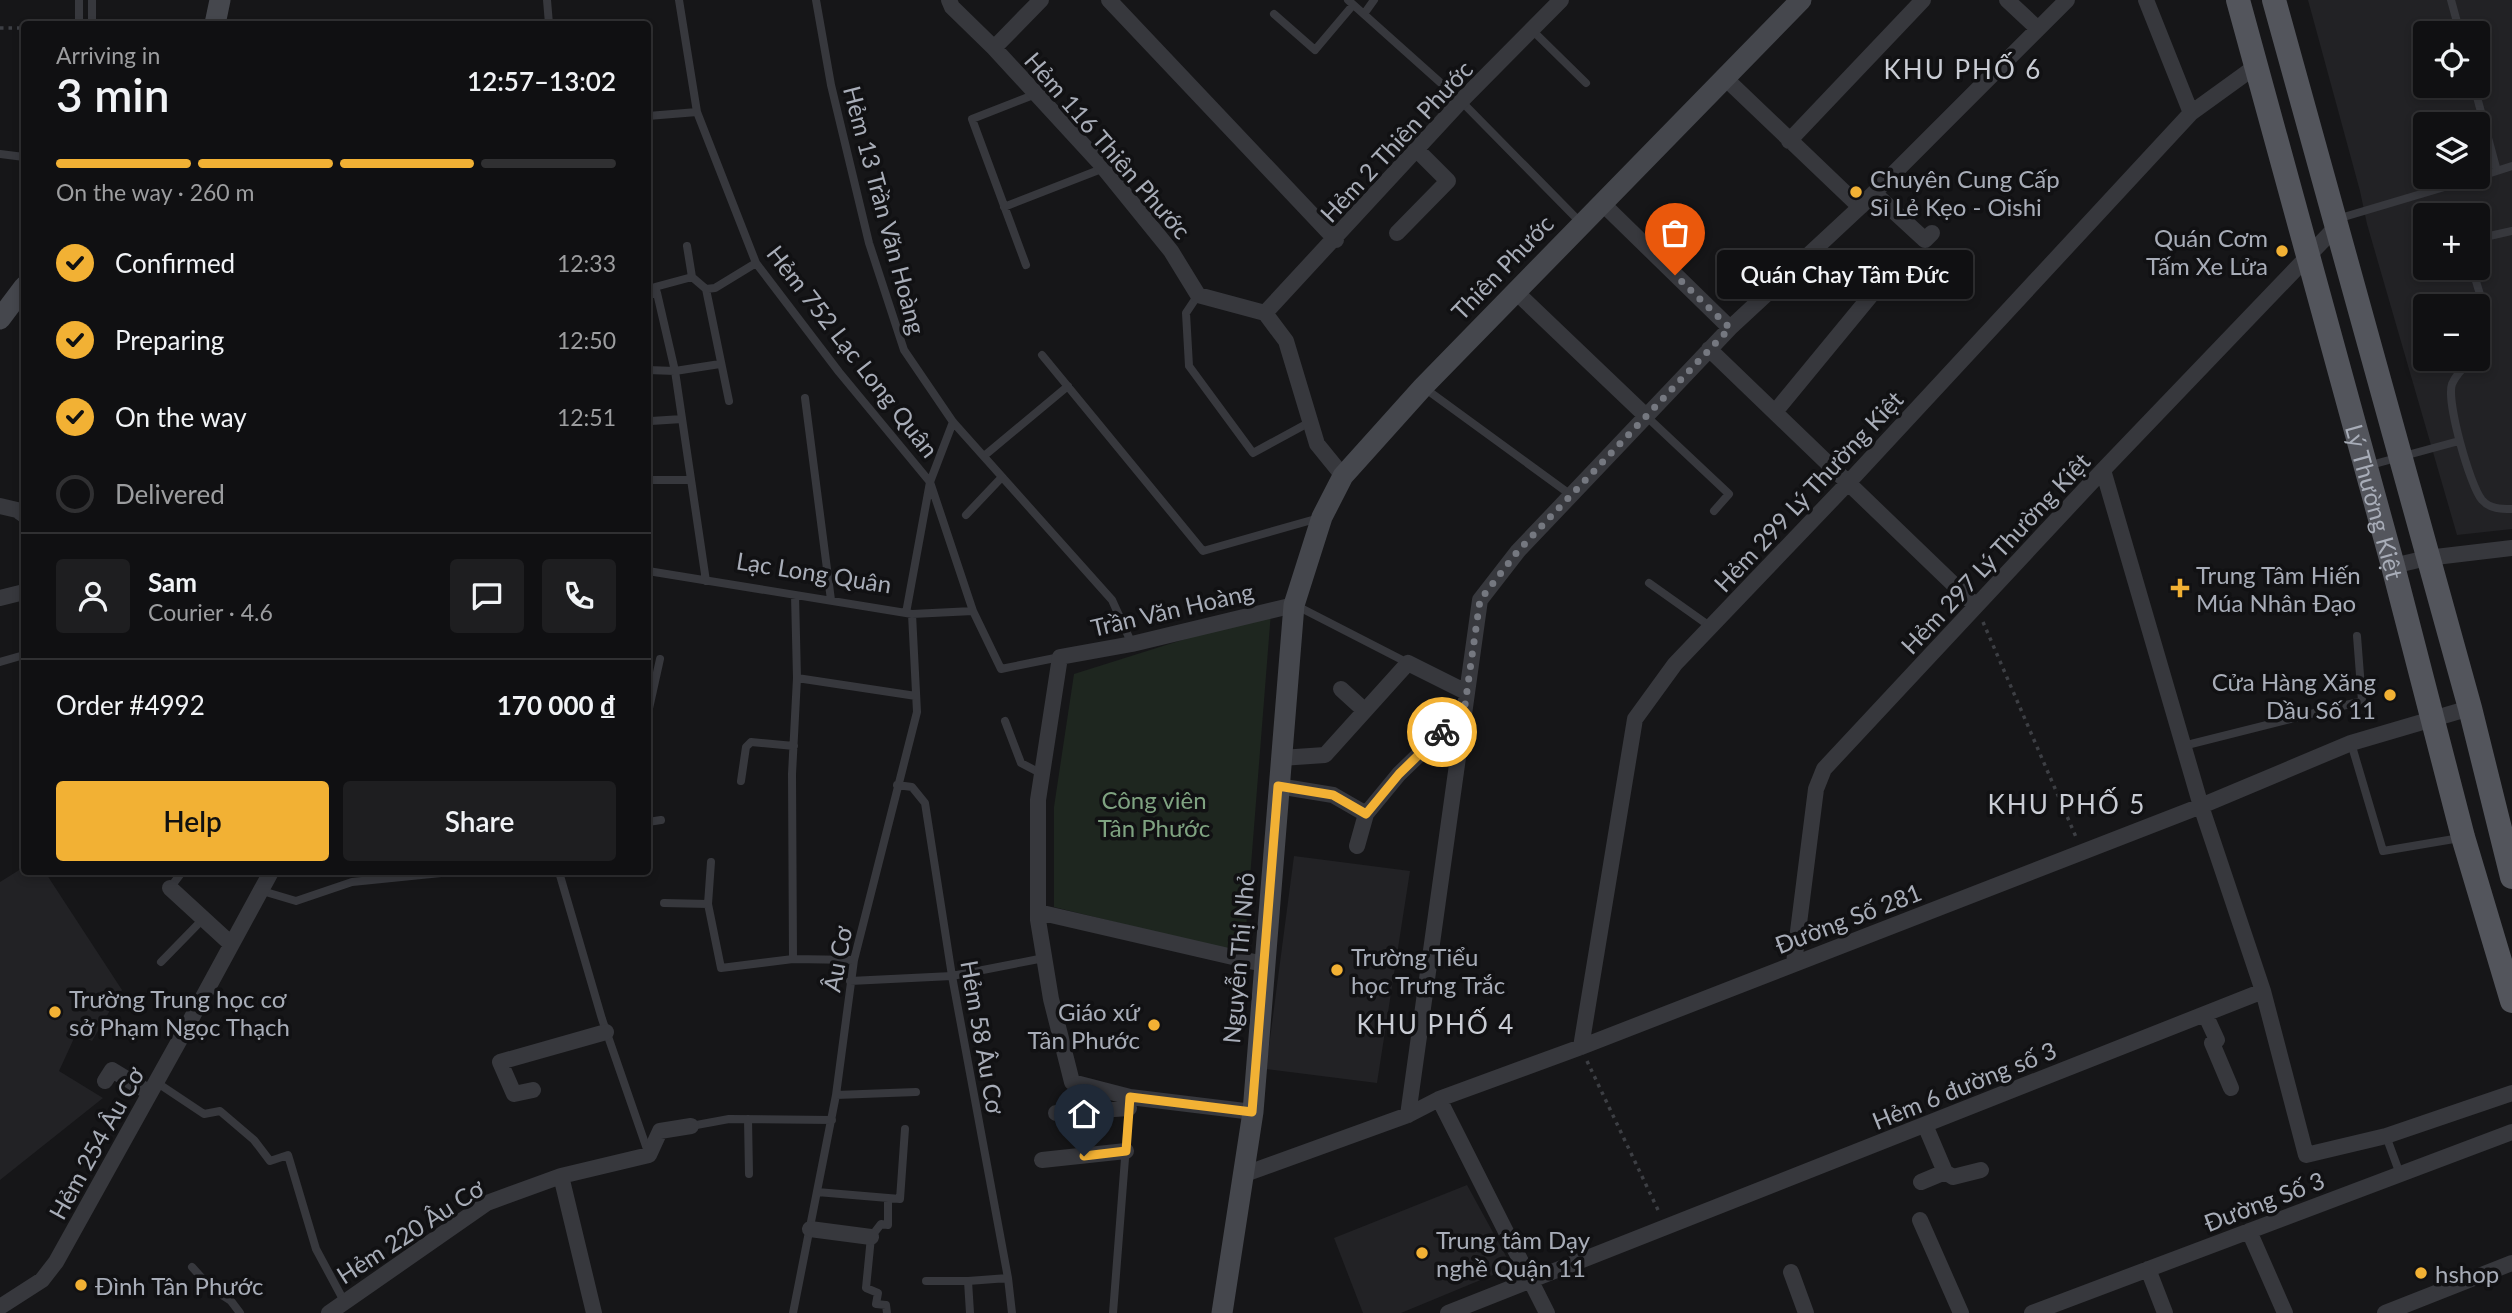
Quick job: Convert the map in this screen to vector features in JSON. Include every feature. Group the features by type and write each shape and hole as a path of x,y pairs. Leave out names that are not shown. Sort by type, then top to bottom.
{"main road":[{"name":"Lý Thường Kiệt","path":"2238,0 2393,566 2463,837 2512,1001"},
{"name":"Lý Thường Kiệt","path":"2274,0 2470,708 2512,877"}],"street":[{"path":"216,21 220,0"},
{"name":"Hẻm 116 Thiên Phước","path":"949,0 951,7 994,48 1104,168 1171,251 1198,295"},
{"path":"994,48 1041,0"},
{"path":"1109,0 1336,240"},
{"name":"Hẻm 2 Thiên Phước","path":"1265,313 1336,240 1461,101 1561,0"},
{"name":"Thiên Phước","path":"1294,605 1322,517 1343,476 1515,291 1801,0"},
{"path":"1789,141 1923,0"},
{"path":"2007,0 2038,29"},
{"path":"1408,1115 1480,600 1518,551 1709,349 1860,207 2067,0"},
{"path":"2146,0 2190,113"},
{"name":"Hẻm 299 Lý Thường Kiệt","path":"1581,1047 1635,719 1675,664 1849,483 2190,113 2256,66"},
{"path":"1725,78 1860,207"},
{"path":"1397,233 1448,181 1417,150"},
{"path":"1874,193 1925,240 1932,233"},
{"path":"1602,204 1730,328"},
{"name":"Hẻm 297 Lý Thường Kiệt","path":"1794,963 1816,789 1824,769 2103,470 2308,258 2335,223"},
{"path":"1775,412 1882,282"},
{"path":"0,320 21,291"},
{"path":"1515,291 1646,416"},
{"path":"1198,295 1265,313 1286,341 1317,444 1343,476"},
{"path":"1709,349 1976,606"},
{"path":"2103,470 2201,806 2263,991 2306,1155 2386,1136 2512,1093"},
{"path":"0,506 21,508"},
{"path":"2393,566 2427,558 2512,548"},
{"path":"0,598 21,593"},
{"name":"Trần Văn Hoàng","path":"1060,657 1132,644 1294,605"},
{"name":"Nguyễn Thị Nhỏ","path":"1222,1313 1245,1174 1252,1112 1294,605"},
{"path":"1060,657 1038,800 1038,912 1044,958 1051,999 1072,1082 1130,1102"},
{"path":"1281,758 1325,755 1408,663 1466,692"},
{"path":"1341,689 1364,710"},
{"name":"Đường Số 281","path":"1245,1174 1408,1115 1439,1099 1581,1047 2201,806 2351,743 2470,708"},
{"path":"1357,846 1366,814 1399,774 1464,712"},
{"path":"1278,786 1333,795 1366,814"},
{"name":"Hẻm 254 Âu Cơ","path":"0,1307 42,1280 56,1262 269,875"},
{"path":"170,888 231,944"},
{"path":"1038,912 1263,964"},
{"name":"Hẻm 6 đường số 3","path":"1448,1313 2263,991"},
{"path":"2206,1014 2217,1040 2212,1043 2231,1088"},
{"path":"533,1090 514,1094 500,1062 606,1032"},
{"path":"105,1081 112,1070 153,1087"},
{"path":"1439,1099 1547,1313"},
{"path":"1056,1113 1130,1102 1252,1112"},
{"path":"1925,1125 1945,1172 1953,1177 1981,1170"},
{"path":"649,1155 660,1131 691,1126"},
{"name":"Đường Số 3","path":"2032,1313 2053,1309 2148,1269 2512,1132"},
{"path":"1042,1160 1126,1151"},
{"name":"Hẻm 220 Âu Cơ","path":"329,1313 487,1203 561,1177 649,1155"},
{"path":"1921,1182 1945,1172"},
{"path":"561,1177 594,1313"},
{"path":"1920,1220 1961,1313"},
{"path":"810,1229 871,1237"},
{"path":"2249,1231 2285,1313"},
{"path":"2385,1313 2512,1264"},
{"path":"2148,1269 2165,1313"},
{"path":"1791,1272 1806,1313"}],"lane":[{"path":"79,0 79,21"},
{"path":"92,0 92,21"},
{"path":"547,0 550,21"},
{"name":"Hẻm 752 Lạc Long Quân","path":"679,0 697,112 755,263 839,372 930,482"},
{"name":"Hẻm 13 Trần Văn Hoàng","path":"816,0 831,85 869,243 904,350 953,422 1112,600 1132,644"},
{"path":"1364,15 1374,0"},
{"path":"2451,0 2457,21"},
{"path":"1274,15 1315,50 1351,2 1461,101 1581,224"},
{"path":"1532,30 1586,83"},
{"path":"1026,265 972,119 1036,94"},
{"path":"2477,98 2497,171"},
{"path":"651,116 697,112"},
{"path":"0,155 21,157"},
{"path":"2490,173 2512,166"},
{"path":"1004,207 1104,168"},
{"path":"2335,223 2441,189"},
{"path":"2490,236 2512,230"},
{"path":"687,246 692,277 706,289 729,401"},
{"path":"706,289 715,288 755,263"},
{"path":"692,277 655,287 652,294 675,371 706,581"},
{"path":"1198,295 1186,313 1189,366 1252,453 1310,422"},
{"path":"1042,355 1203,551 1322,517"},
{"path":"651,370 675,371 720,364"},
{"path":"2460,371 2451,387 2459,442 2480,498 2490,507 2512,509"},
{"path":"984,456 1068,386"},
{"path":"1423,387 1571,495"},
{"path":"805,398 831,600"},
{"path":"1646,416 1729,494 1714,511"},
{"path":"651,421 682,419"},
{"path":"930,482 953,422"},
{"path":"2365,467 2459,442"},
{"path":"966,514 1002,477"},
{"path":"651,480 691,480"},
{"name":"Trần Văn Hoàng","path":"930,482 973,611 1001,669 1060,657"},
{"name":"Âu Cơ","path":"793,1313 832,1121 853,960 916,712 909,614 930,482"},
{"name":"Lạc Long Quân","path":"651,572 909,614 973,611"},
{"path":"1649,583 1711,628"},
{"path":"793,959 797,678 795,595"},
{"path":"1294,605 1408,663"},
{"path":"2183,746 2362,701 2357,636"},
{"path":"0,662 21,656"},
{"path":"651,700 660,659"},
{"path":"797,678 916,696"},
{"path":"1005,722 1021,763 1042,774"},
{"path":"741,781 746,747 751,742 794,746"},
{"path":"2351,743 2383,851 2463,837"},
{"name":"Hẻm 58 Âu Cơ","path":"897,785 912,787 925,803 951,976 1008,1278 1012,1313"},
{"path":"651,822 661,820"},
{"path":"711,862 708,904 721,968 793,959 853,960"},
{"path":"170,888 180,875"},
{"path":"259,890 296,901 352,882 421,875"},
{"path":"560,875 606,1032 649,1155"},
{"path":"664,903 708,904"},
{"path":"161,962 203,919"},
{"path":"850,981 951,976 1044,958"},
{"path":"153,1087 204,1114 220,1111 254,1140 270,1161 288,1155 316,1249 344,1301"},
{"path":"836,1095 916,1092"},
{"path":"1113,1313 1130,1102"},
{"path":"691,1126 729,1119 832,1121"},
{"path":"748,1119 748,1174"},
{"path":"817,1192 900,1199 905,1129"},
{"path":"2386,1136 2400,1174"},
{"path":"887,1313 886,1306 876,1304 878,1293 866,1288 871,1237 881,1224 888,1225 888,1198"},
{"path":"192,1266 211,1288 231,1301 240,1313"},
{"path":"926,1281 1008,1278"},
{"path":"968,1281 970,1313"}],"path":[{"path":"0,28 21,28"},
{"path":"1976,606 2082,852"},
{"path":"1581,1047 1665,1227"}],"shaded area":[{"path":"2308,0 2512,0 2512,529 2457,535 2367,224"},
{"name":"Trường Tiểu học Trưng Trắc","path":"1294,856 1410,871 1377,1083 1266,1069"},
{"name":"Trường Trung học cơ sở Phạm Ngọc Thạch","path":"21,869 21,875 47,875 122,990 92,1041 76,1034 59,1071 103,1098 0,1180 0,882"},
{"name":"Trung tâm Dạy nghề Quận 11","path":"1467,1185 1512,1267 1401,1313 1363,1313 1334,1238"}],"green space":[{"name":"Công viên Tân Phước","path":"1271,612 1244,954 1054,907 1054,807 1074,674"}],"way so far":[{"path":"1442,732 1464,712 1480,600 1518,551 1730,328 1675,275"}],"place":[{"name":"Chuyên Cung Cấp Sỉ Lẻ Kẹo - Oishi","path":"1856,192"},
{"name":"Quán Cơm Tấm Xe Lửa","path":"2282,251"},
{"name":"Quán Chay Tâm Đức","path":"1675,275"},
{"name":"Trung Tâm Hiến Múa Nhân Đạo","path":"2180,588"},
{"name":"Cửa Hàng Xăng Dầu Số 11","path":"2390,695"},
{"name":"Trường Tiểu học Trưng Trắc","path":"1337,970"},
{"name":"Trường Trung học cơ sở Phạm Ngọc Thạch","path":"55,1012"},
{"name":"Giáo xứ Tân Phước","path":"1154,1025"},
{"name":"Trung tâm Dạy nghề Quận 11","path":"1422,1253"},
{"name":"hshop","path":"2421,1273"},
{"name":"Đình Tân Phước","path":"81,1285"}],"district":[{"name":"KHU PHỐ 6","path":"1963,69"},
{"name":"KHU PHỐ 5","path":"2067,804"},
{"name":"KHU PHỐ 4","path":"1436,1024"}],"route":[{"path":"1084,1156 1126,1151 1130,1097 1252,1112 1278,786 1333,795 1366,814 1399,774 1442,732"}]}
